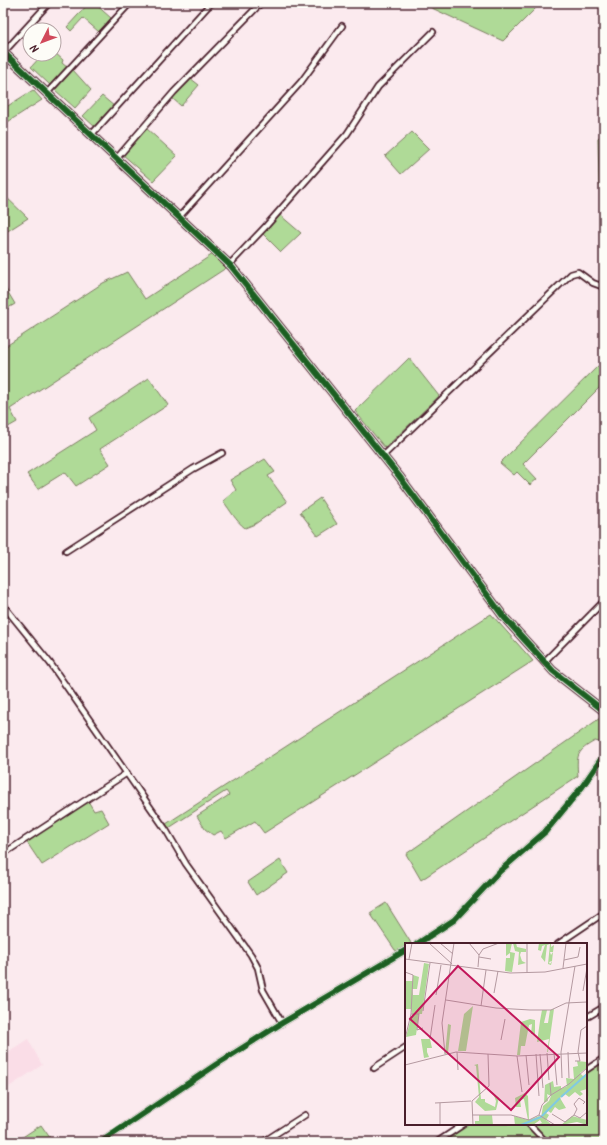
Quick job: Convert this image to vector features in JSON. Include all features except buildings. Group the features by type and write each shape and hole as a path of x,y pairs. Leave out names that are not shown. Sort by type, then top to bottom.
{"street":[{"path":"49,3 3,52 230,264 383,456 482,589 544,662 604,712"},
{"path":"48,93 130,3"},
{"path":"92,134 211,3"},
{"path":"117,158 174,92 261,3"},
{"path":"180,216 301,82 342,26"},
{"path":"230,264 266,226 347,134 378,87 433,32"},
{"path":"383,456 571,274 578,272 597,286 604,287"},
{"path":"66,551 222,453"},
{"path":"544,662 604,601"},
{"path":"3,605 39,648 166,830 186,864 251,955 258,968 263,990 282,1023"},
{"path":"419,943 454,920 503,869 545,832 582,786 604,754"},
{"path":"3,854 127,773"},
{"path":"559,943 604,913"},
{"path":"101,1142 217,1064 282,1023 405,951"},
{"path":"589,1016 604,1007"},
{"path":"374,1068 405,1048"},
{"path":"587,1069 604,1058"},
{"path":"263,1142 305,1115"},
{"path":"437,1142 462,1125"},
{"path":"530,1125 546,1142"}],"shaded area":[{"path":"28,1039 42,1065 3,1091 3,1055"}],"green space":[{"path":"89,3 94,3 111,18 99,32 83,18 71,31 67,27"},
{"path":"421,3 541,3 503,41"},
{"path":"62,59 63,60 62,63 68,68 51,86 31,67 36,62 62,62"},
{"path":"73,70 91,90 75,108 55,90"},
{"path":"190,78 199,85 181,106 172,98"},
{"path":"33,90 42,100 3,125 3,109"},
{"path":"102,96 115,107 96,128 83,116"},
{"path":"146,128 177,156 153,181 122,154"},
{"path":"412,132 429,149 401,174 385,156"},
{"path":"604,133 604,194 599,183 598,138"},
{"path":"3,194 28,218 3,234"},
{"path":"280,215 301,233 281,252 263,234"},
{"path":"213,254 226,268 10,409 17,422 3,430 3,348 103,283 127,272 145,299"},
{"path":"3,284 15,304 3,311"},
{"path":"409,358 439,396 385,448 355,411"},
{"path":"604,360 604,383 523,464 537,479 530,485 517,472 514,475 500,463"},
{"path":"149,378 168,405 100,449 110,464 76,486 65,472 38,489 27,474 96,430 89,418"},
{"path":"265,459 275,472 268,476 287,502 255,524 245,528 236,519 223,501 236,490 230,480"},
{"path":"320,498 337,524 318,536 300,512"},
{"path":"491,614 533,661 264,833 255,821 226,838 221,831 213,835 205,829 197,816 229,795 226,791 169,828 166,824"},
{"path":"603,716 600,722 604,723 604,743 595,741 581,751 577,763 578,776 421,880 406,854"},
{"path":"88,801 94,811 101,809 109,823 42,865 26,841"},
{"path":"280,860 288,873 256,895 248,882"},
{"path":"386,903 411,943 405,943 405,946 397,951 395,950 370,913"},
{"path":"604,1061 604,1138 598,1142 434,1142 460,1125 587,1125 587,1070"},
{"path":"41,1125 53,1142 15,1142"}],"cycle path":[{"path":"3,52 231,266 399,476 503,616 553,671 604,711"},
{"path":"419,943 454,920 500,871 545,832 582,787 604,755"},
{"path":"101,1142 217,1064 282,1023 405,951"}]}
